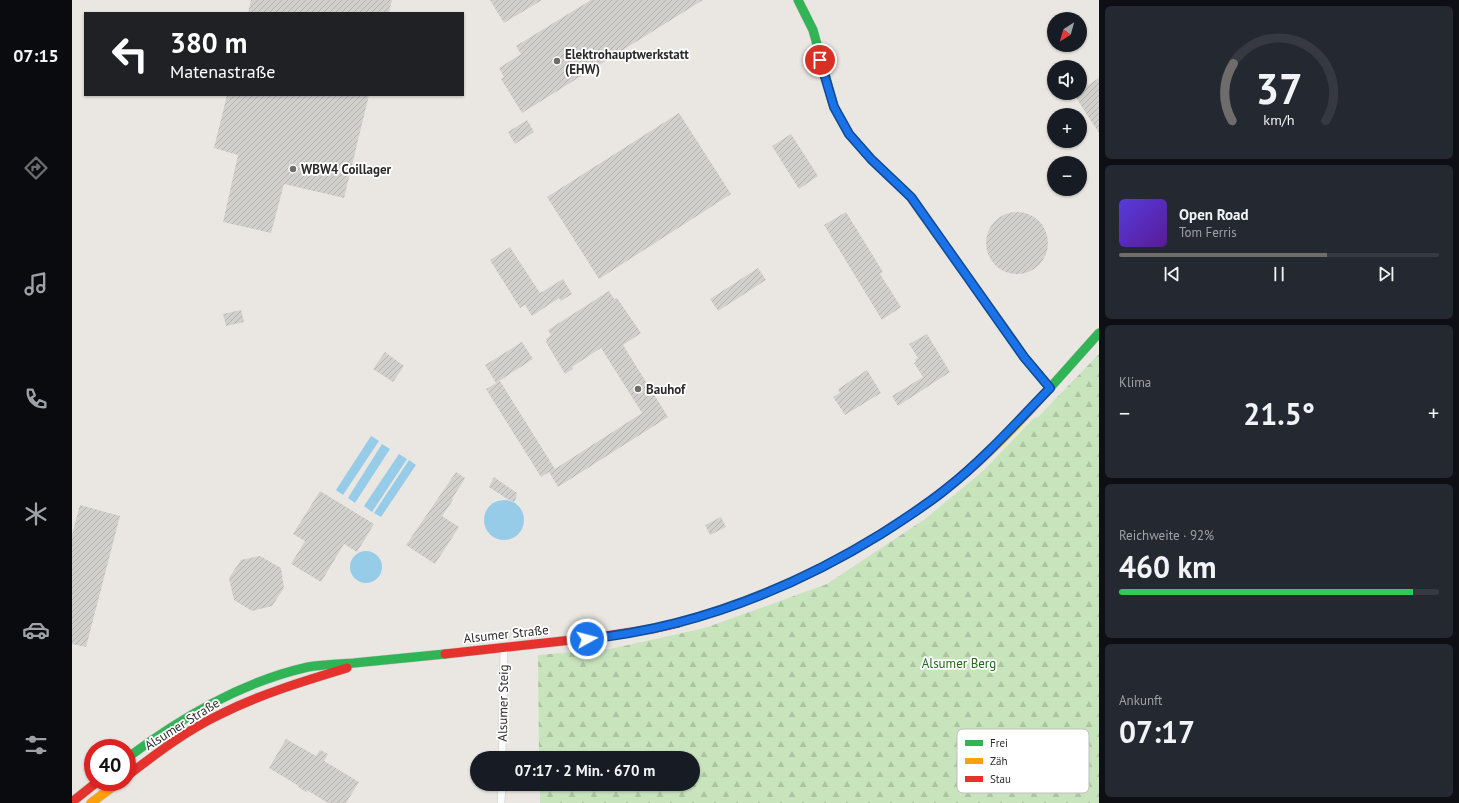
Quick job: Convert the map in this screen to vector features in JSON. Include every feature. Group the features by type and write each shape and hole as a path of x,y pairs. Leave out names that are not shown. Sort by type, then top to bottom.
{"street":[{"path":"798,0 813,30 834,107 849,134 871,159 911,197 1024,357 1050,388"},
{"name":"Alsumer Straße","path":"136,752 176,723 223,697 278,675 309,667 602,637 671,624 766,594 852,552 916,512 945,490 977,463 1050,388 1099,334"},
{"name":"Alsumer Steig","path":"502,751 504,648"},
{"name":"Alsumer Straße","path":"136,769 176,740 234,707 282,688 368,661"},
{"path":"72,802 86,791"},
{"path":"91,803 107,791"},
{"path":"501,803 502,791"}],"green space":[{"name":"Alsumer Berg","path":"1099,354 1099,803 540,803 540,791 700,791 700,751 539,751 538,655 610,649 705,628 827,584 925,519 983,471 1035,417 1037,418"}],"water":[{"path":"371,436 379,441 343,495 336,490"},
{"path":"382,444 390,449 355,503 348,498"},
{"path":"399,454 407,459 372,512 364,506"},
{"path":"409,460 416,465 381,517 374,513"},
{"path":"508,500 515,503 521,509 524,520 523,528 515,537 508,540 500,540 493,537 485,528 484,516 487,509 496,501"},
{"path":"363,551 369,551 378,555 382,567 378,579 369,583 363,583 354,579 350,570 350,564 354,555"}],"building":[{"path":"251,0 392,0 389,12 248,12"},
{"path":"490,0 542,0 504,23"},
{"name":"Elektrohauptwerkstatt (EHW)","path":"591,0 703,0 522,113 501,79 504,77 499,68 521,54 516,46"},
{"path":"1099,78 1099,133 1087,115 1087,108 1083,108 1078,100 1087,100 1087,86"},
{"name":"WBW4 Coillager","path":"227,96 369,96 344,198 284,184 271,233 223,222 238,155 214,148"},
{"path":"679,113 731,194 599,279 547,197"},
{"path":"527,120 534,132 515,144 508,132"},
{"path":"791,134 818,176 799,189 772,146"},
{"path":"846,212 883,272 880,274 901,307 882,320 824,225"},
{"path":"1017,212 1029,214 1039,221 1046,231 1048,243 1046,255 1039,265 1029,272 1017,274 1005,272 995,265 988,255 986,243 988,231 995,221 1005,214"},
{"path":"510,247 540,293 563,279 572,294 561,301 559,298 532,316 525,305 520,308 490,260"},
{"path":"758,268 766,280 718,311 710,299"},
{"name":"Bauhof","path":"609,291 614,299 617,298 641,333 623,345 668,417 558,487 549,472 541,477 486,389 500,381 555,469 642,413 601,348 572,367 573,369 565,374 546,342 546,339 551,335 548,330"},
{"path":"241,310 244,322 226,326 223,314"},
{"path":"927,334 950,372 898,406 892,396 923,377 914,363 918,358 909,344"},
{"path":"522,342 533,359 496,383 485,365"},
{"path":"385,352 404,366 393,382 373,369"},
{"path":"867,370 881,393 845,415 833,397 840,393 838,389"},
{"path":"456,472 465,478 442,516 459,527 435,564 406,545"},
{"path":"494,477 517,493 514,502 489,487"},
{"path":"320,491 374,524 357,552 344,544 321,582 291,564 305,541 293,534"},
{"path":"80,505 120,516 86,647 72,644 72,535"},
{"path":"721,517 726,527 710,535 705,525"},
{"path":"260,556 281,568 284,588 272,606 252,611 234,600 229,578 241,560"},
{"path":"286,739 316,756 320,750 328,754 324,761 359,782 346,803 328,803 307,790 306,792 298,787 299,786 269,768"}],"traffic: fast":[{"path":"798,0 813,30 834,107 849,134 871,159 909,195"},
{"path":"1049,389 1099,333"},
{"path":"1014,342 1024,357 1050,388"},
{"path":"678,623 741,602 802,577 860,546 916,511"},
{"path":"136,752 169,729 213,703 259,682 283,674 319,665 445,654"}],"traffic: slow":[{"path":"909,195 1014,342"},
{"path":"916,511 970,470 1003,439 1049,389"},
{"path":"91,803 107,791"}],"traffic: jam":[{"path":"445,654 599,637 652,629 678,623"},
{"path":"136,769 161,750 208,720 267,694 347,668"},
{"path":"72,802 86,791"}],"place":[{"name":"Elektrohauptwerkstatt (EHW)","path":"557,61"},
{"name":"WBW4 Coillager","path":"293,169"},
{"name":"Bauhof","path":"638,389"}],"route":[{"path":"587,639 671,624 718,610 766,594 852,552 916,512 945,490 977,463 1050,388 1024,357 911,197 871,159 849,134 834,107 820,60"}]}
